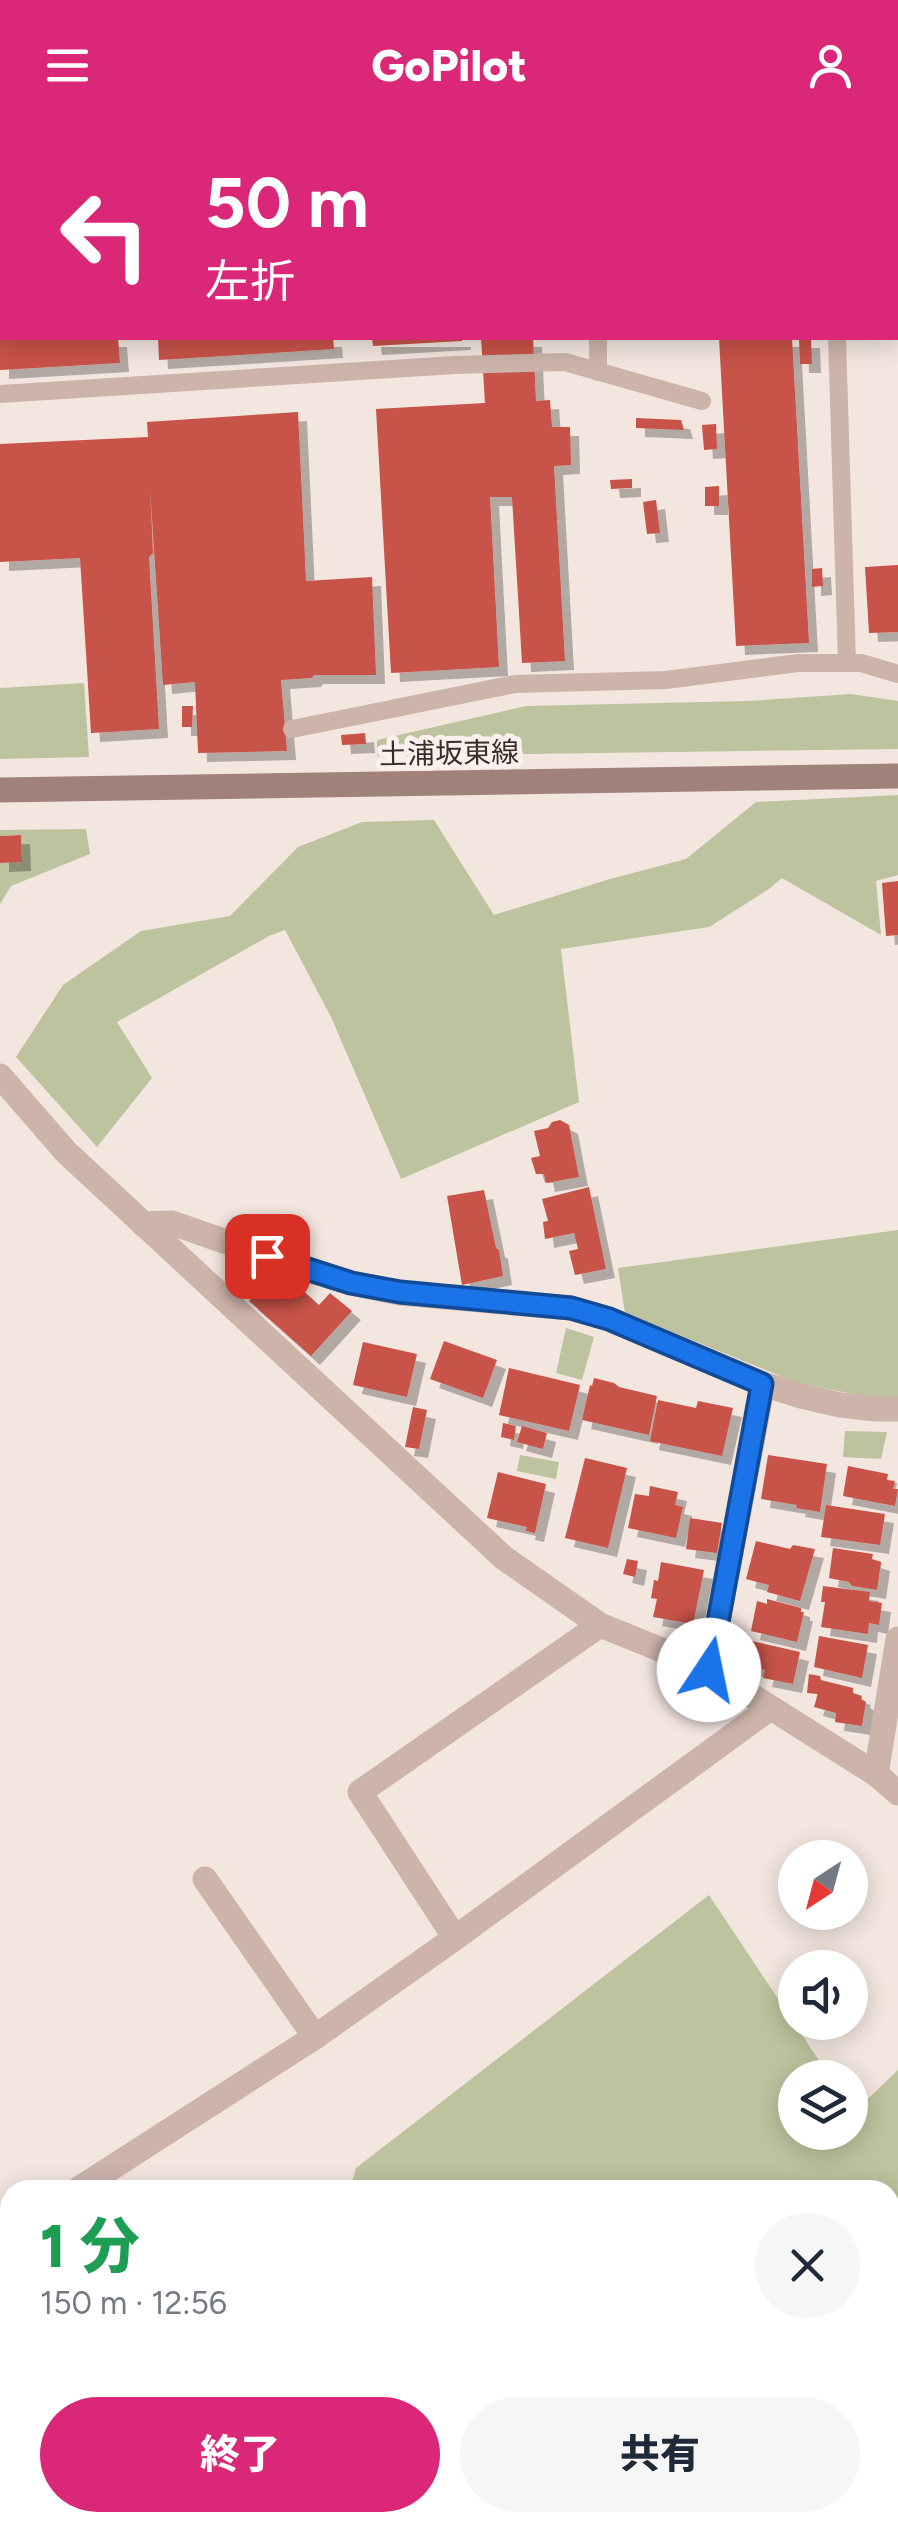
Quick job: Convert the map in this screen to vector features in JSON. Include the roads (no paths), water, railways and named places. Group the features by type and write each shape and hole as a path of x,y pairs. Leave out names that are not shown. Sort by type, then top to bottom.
{"main road":[{"name":"土浦坂東線","path":"0,790 898,776"}],"street":[{"path":"0,1076 66,1152 504,1558 600,1625 709,1670 876,1774 898,1793"},
{"path":"143,1224 172,1223 298,1267 368,1286 571,1308 609,1319 762,1384 800,1396 898,1409"},
{"path":"709,1670 762,1384"},
{"path":"455,1938 360,1792 600,1625"},
{"path":"876,1774 897,1655"},
{"path":"93,2180 315,2037 769,1708"},
{"path":"205,1879 315,2037"}],"lane":[{"path":"598,340 598,372"},
{"path":"837,340 847,663"},
{"path":"0,394 455,365 565,362 702,402"},
{"path":"292,729 515,684 666,680 798,664 861,663 898,674"}]}
